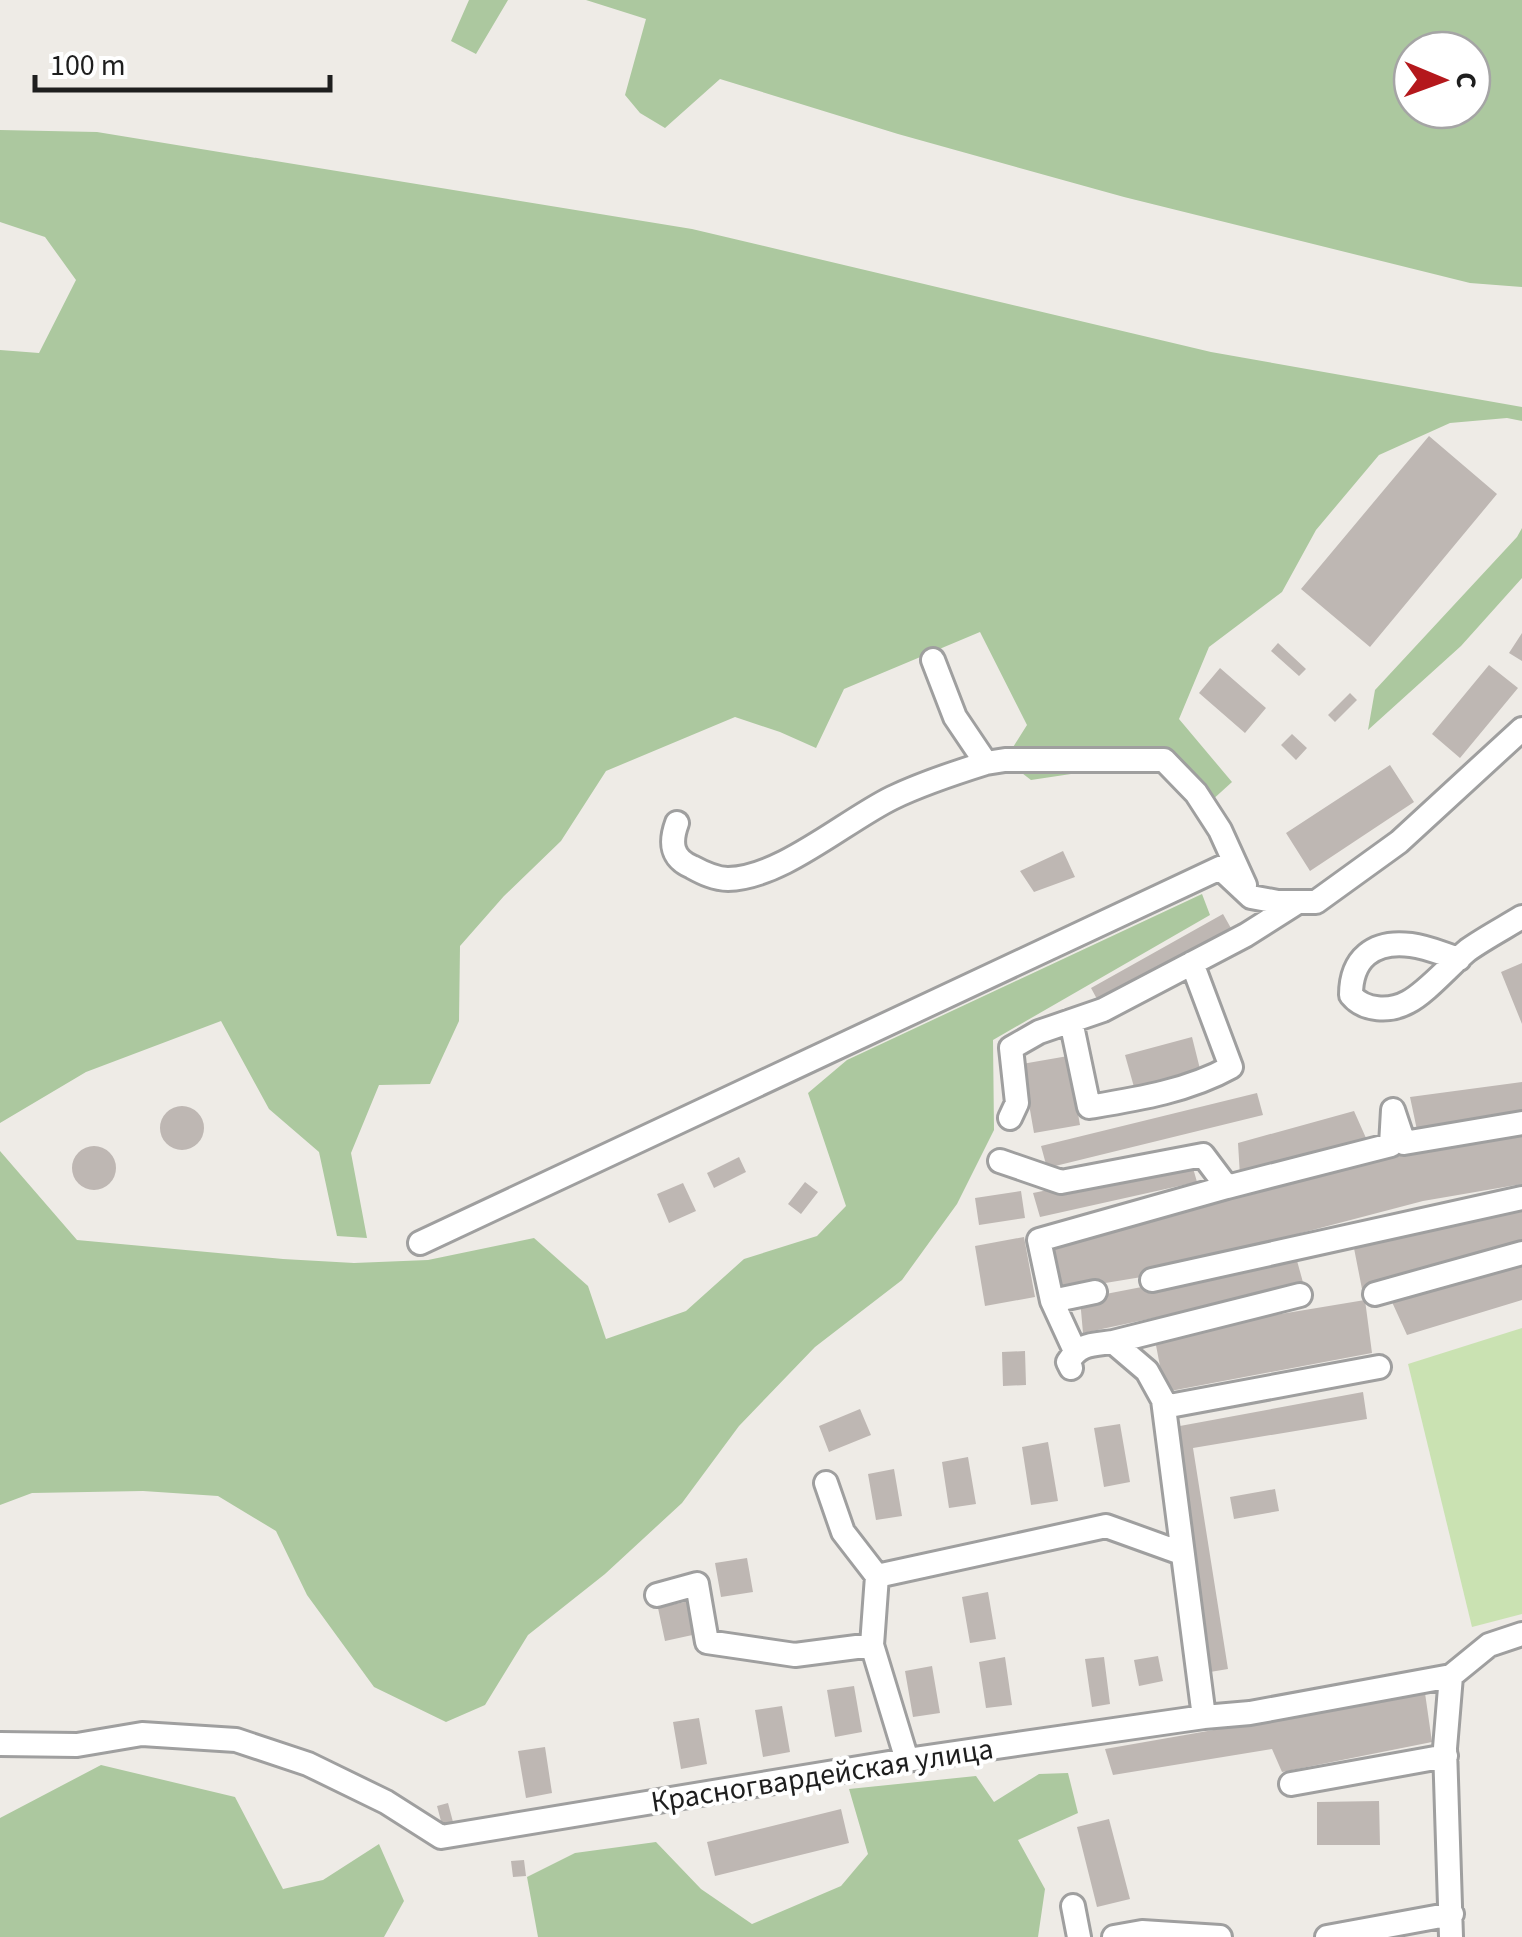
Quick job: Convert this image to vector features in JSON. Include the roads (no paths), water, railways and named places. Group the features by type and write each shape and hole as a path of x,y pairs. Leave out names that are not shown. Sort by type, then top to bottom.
{"street":[{"path":"933,660 956,717 986,762"},
{"path":"420,1242 1220,868 1251,897 1316,902 1384,854 1522,729"},
{"path":"678,823 673,848 680,861 717,878 739,878 804,853 875,806 923,783 986,762 1164,760 1196,793 1220,830 1251,897"},
{"path":"1010,1118 1017,1103 1010,1048 1039,1032 1103,1010 1246,935 1298,902"},
{"path":"1459,958 1522,917"},
{"path":"1071,1021 1089,1107 1208,1080 1231,1067 1192,964"},
{"path":"1300,1296 1085,1346 1073,1359 1052,1302 1039,1240 1391,1145 1393,1110 1404,1144 1522,1123"},
{"path":"1000,1161 1060,1182 1202,1154 1227,1187"},
{"path":"1152,1280 1522,1198"},
{"path":"1375,1294 1522,1253"},
{"path":"1052,1302 1095,1292"},
{"path":"1113,1342 1147,1371 1163,1400 1204,1716"},
{"path":"1164,1407 1379,1367"},
{"path":"826,1484 842,1532 876,1576 872,1645 907,1760"},
{"path":"876,1576 1106,1526 1181,1553"},
{"path":"657,1595 697,1584 707,1642 795,1654 872,1645"},
{"path":"1328,1937 1451,1926 1446,1756 1451,1676 1489,1645 1522,1634"},
{"name":"Красногвардейская улица","path":"0,1744 77,1745 142,1734 236,1740 308,1764 386,1802 440,1837 907,1760 1204,1716 1250,1713 1451,1676"},
{"path":"1290,1784 1446,1756"},
{"path":"1072,1906 1080,1937"},
{"path":"1114,1937 1142,1932 1220,1937"}]}
